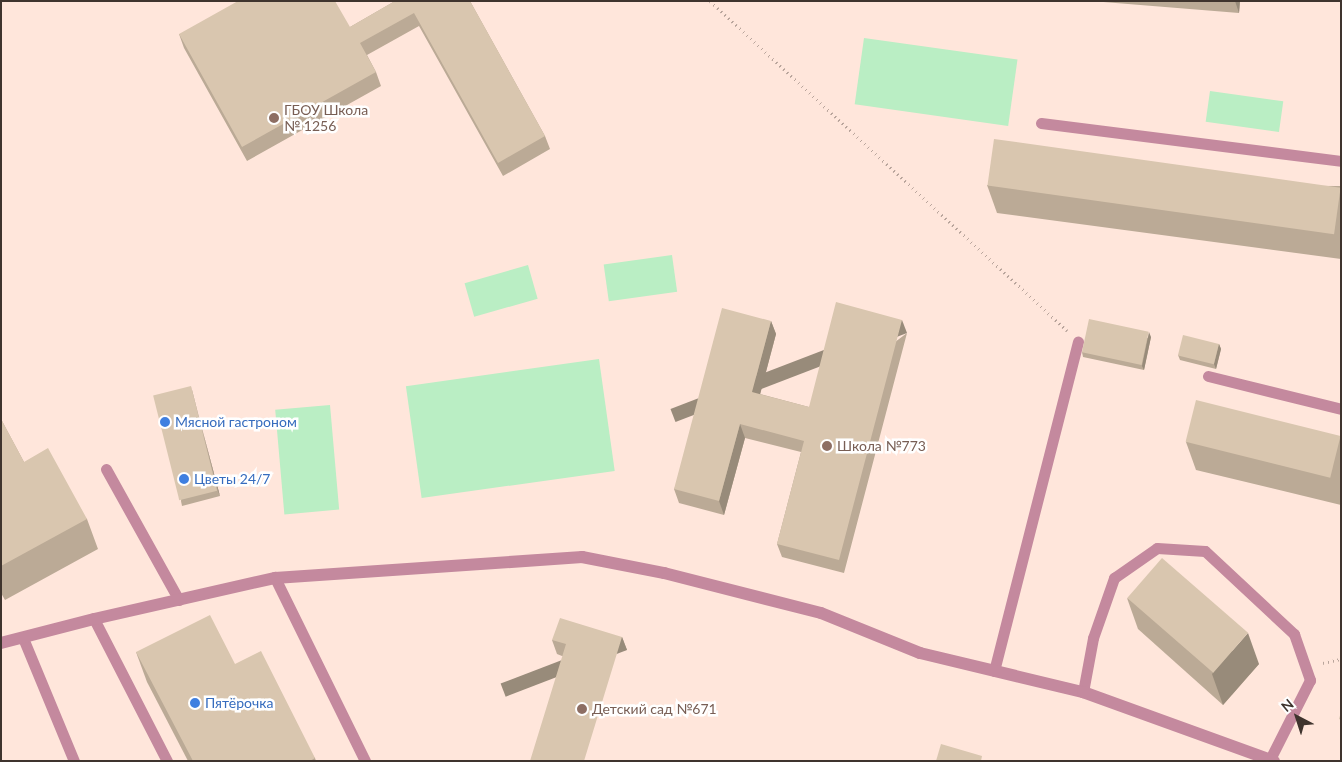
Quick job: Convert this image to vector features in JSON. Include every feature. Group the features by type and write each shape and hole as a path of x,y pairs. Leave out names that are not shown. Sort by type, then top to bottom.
{"street":[{"path":"1,643 94,619 275,578 582,557 664,573 821,613 920,653 1082,692 1271,760"}],"lane":[{"path":"1041,123 1341,161"},
{"path":"994,671 1078,342"},
{"path":"1208,376 1341,409"},
{"path":"106,470 179,600"},
{"path":"1082,692 1093,638 1114,578 1157,548 1205,550 1294,634 1310,680 1271,760"},
{"path":"275,578 365,761"},
{"path":"94,619 167,761"},
{"path":"23,638 74,761"}],"path":[{"path":"710,1 1078,342"}],"green space":[{"path":"864,38 1017,60 1008,126 855,104"},
{"path":"1210,91 1283,101 1279,132 1206,122"},
{"path":"672,255 677,292 609,301 604,265"},
{"path":"528,265 538,299 474,317 465,283"},
{"path":"599,359 615,471 422,498 406,386"},
{"path":"330,405 339,510 284,514 275,410"}],"building":[{"name":"ГБОУ Школа № 1256","path":"238,1 335,1 350,27 395,1 470,1 545,136 498,163 414,13 360,43 376,72 242,147 179,34"},
{"path":"994,139 1341,188 1334,234 987,186"},
{"name":"Школа №773","path":"836,302 902,320 839,560 777,544 804,441 740,424 719,501 674,489 722,308 771,321 752,392 809,407"},
{"path":"1089,319 1149,332 1142,365 1082,352"},
{"path":"1183,335 1219,344 1214,364 1178,355"},
{"path":"191,386 217,491 179,500 153,395"},
{"path":"1196,400 1341,436 1330,478 1186,442"},
{"path":"1,419 24,462 48,448 87,519 1,566"},
{"path":"1162,558 1248,633 1213,673 1127,598"},
{"path":"210,615 235,664 261,651 315,758 310,761 193,761 136,652"},
{"name":"Детский сад №671","path":"560,618 622,637 584,761 530,761 566,644 552,640"},
{"path":"941,744 982,756 981,761 936,761"}],"place":[{"name":"ГБОУ Школа № 1256","path":"274,118"},
{"name":"Мясной гастроном","path":"165,422"},
{"name":"Школа №773","path":"827,446"},
{"name":"Цветы 24/7","path":"184,479"},
{"name":"Пятёрочка","path":"195,703"},
{"name":"Детский сад №671","path":"582,709"}]}
